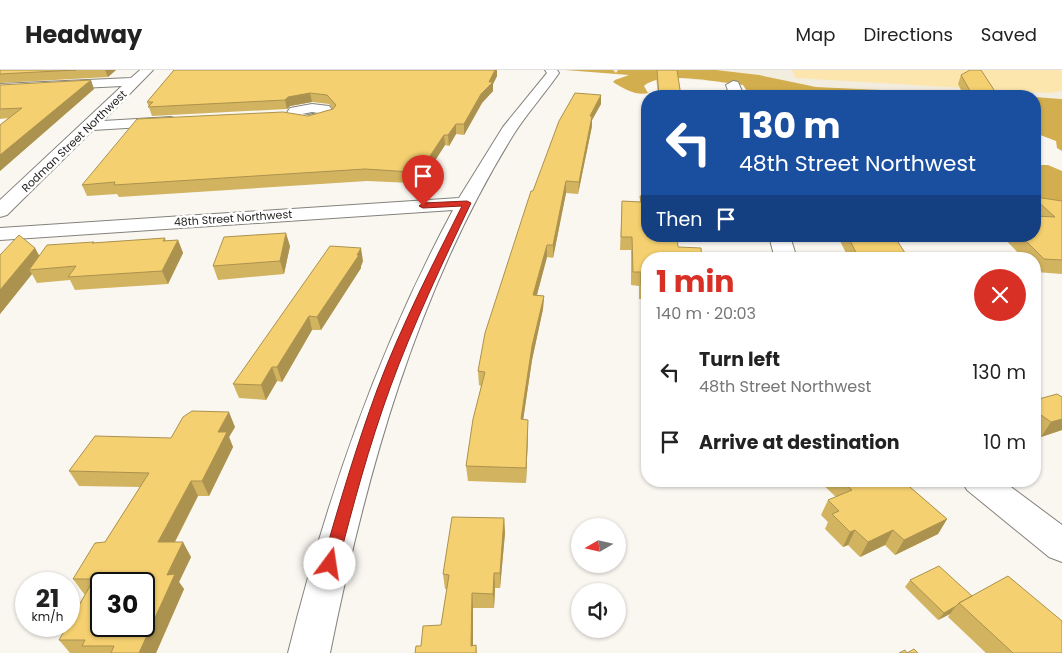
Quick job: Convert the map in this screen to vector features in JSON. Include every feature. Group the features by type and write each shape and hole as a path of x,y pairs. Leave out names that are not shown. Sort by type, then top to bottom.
{"street":[{"name":"Rodman Street Northwest","path":"0,211 147,70"},
{"path":"309,653 339,529 378,403 417,305 467,203 503,139 552,71"},
{"path":"0,88 134,82"},
{"path":"90,126 184,121"},
{"name":"48th Street Northwest","path":"0,234 467,203"},
{"path":"987,487 1062,546"}],"shaded area":[{"path":"565,70 613,70 616,73 618,70 716,70 759,75 816,87 882,90 746,90 743,85 677,78 652,81 644,86 646,90 641,90 641,94 639,94 613,82 629,75"},
{"path":"574,70 1062,70 1062,98 1041,97 1041,90 887,90 733,83"},
{"path":"792,70 1059,70 1062,71 1062,91 1048,93 1041,93 1041,90 997,90 795,78"},
{"path":"1041,97 1062,99 1062,151 1057,148 1056,141 1041,135"},
{"path":"1041,165 1048,165 1062,171 1062,210 1041,207"}],"building":[{"path":"0,70 76,70 0,74"},
{"path":"174,70 495,70 489,82 493,82 481,94 464,124 456,124 448,135 444,135 430,156 411,172 365,169 114,185 115,182 82,185 137,119 283,112 308,116 333,109 336,105 327,95 310,93 288,97 285,100 148,107 153,102 147,102"},
{"path":"657,70 677,70 680,90 659,90"},
{"path":"970,70 981,70 994,90 970,90 961,75"},
{"path":"91,80 0,155 0,125 22,108 0,109 0,85"},
{"path":"575,93 601,95 590,116 592,116 579,182 566,181 553,245 547,245 533,295 544,296 532,346 521,419 528,420 526,468 466,466 473,419 485,372 478,371 485,333 531,191 533,191 559,121"},
{"path":"1041,198 1062,201 1062,260 1044,259 1041,256 1041,252 1037,252 1027,242 1041,242 1041,216 1055,217 1041,204"},
{"path":"622,201 641,202 641,242 678,242 678,247 701,248 701,252 641,252 641,272 633,272 632,237 621,237"},
{"path":"286,233 280,261 213,266 224,237"},
{"path":"19,235 35,248 0,290 0,255"},
{"path":"165,238 163,241 178,240 162,271 68,277 76,266 29,270 47,245"},
{"path":"851,242 898,242 904,252 856,252"},
{"path":"330,246 361,248 357,255 359,255 317,317 309,316 277,367 272,367 261,385 233,384"},
{"path":"1057,394 1062,397 1062,419 1051,422 1041,415 1041,398"},
{"path":"192,411 229,412 218,432 227,432 202,481 191,481 158,542 183,542 167,575 175,574 155,618 155,572 90,572 90,579 80,579 80,572 77,572 95,543 105,542 149,473 69,471 95,436 171,438 183,417"},
{"path":"849,487 910,487 947,519 904,540 893,530 868,542 855,530 850,532 832,514 839,511 828,500 852,490"},
{"path":"452,517 504,518 500,573 494,573 493,594 472,593 471,646 476,645 476,653 415,653 416,646 421,646 423,626 441,625 449,575 443,574"},
{"path":"939,566 972,596 944,613 910,580"},
{"path":"1008,576 1062,621 1062,653 1013,653 959,603"},
{"path":"90,586 90,637 146,637 139,653 111,653 114,646 82,646 85,640 59,640 61,637 80,637 80,604"},
{"path":"914,649 918,653 907,653"}],"route":[{"path":"330,564 352,482 394,360 417,305 467,203 423,206"}]}
